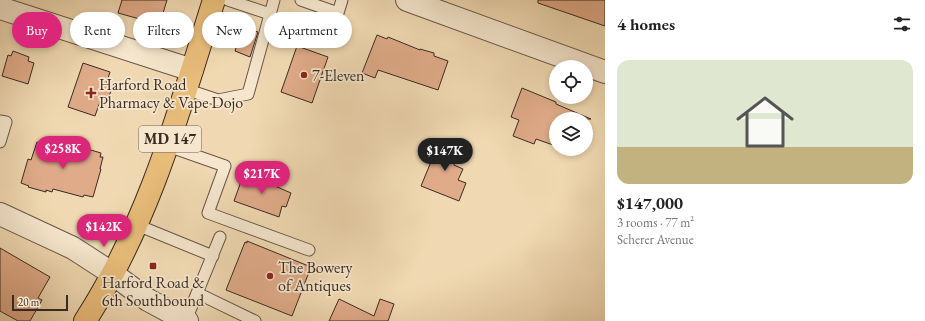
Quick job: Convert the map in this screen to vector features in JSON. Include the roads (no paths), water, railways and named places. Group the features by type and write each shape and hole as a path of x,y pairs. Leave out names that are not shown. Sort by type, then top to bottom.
{"main road":[{"name":"MD 147","path":"84,321 113,274 153,188 168,146 214,0"}],"street":[{"path":"407,0 605,72"},
{"path":"0,8 189,79"},
{"path":"0,214 73,248 113,274 148,300 186,321"}],"lane":[{"path":"228,0 264,12"},
{"path":"271,12 274,0"},
{"path":"301,0 338,13 342,0"},
{"path":"189,79 218,100 248,94 264,36"},
{"path":"0,120 6,122 0,142"},
{"path":"168,146 225,166 208,213 309,250"},
{"path":"137,225 213,256"},
{"path":"186,321 220,237"},
{"path":"197,293 255,321"}],"place":[{"name":"7-Eleven","path":"304,75"},
{"name":"Harford Road Pharmacy & Vape Dojo","path":"91,93"},
{"name":"Harford Road & 6th Southbound","path":"153,266"},
{"name":"The Bowery of Antiques","path":"270,276"}]}
